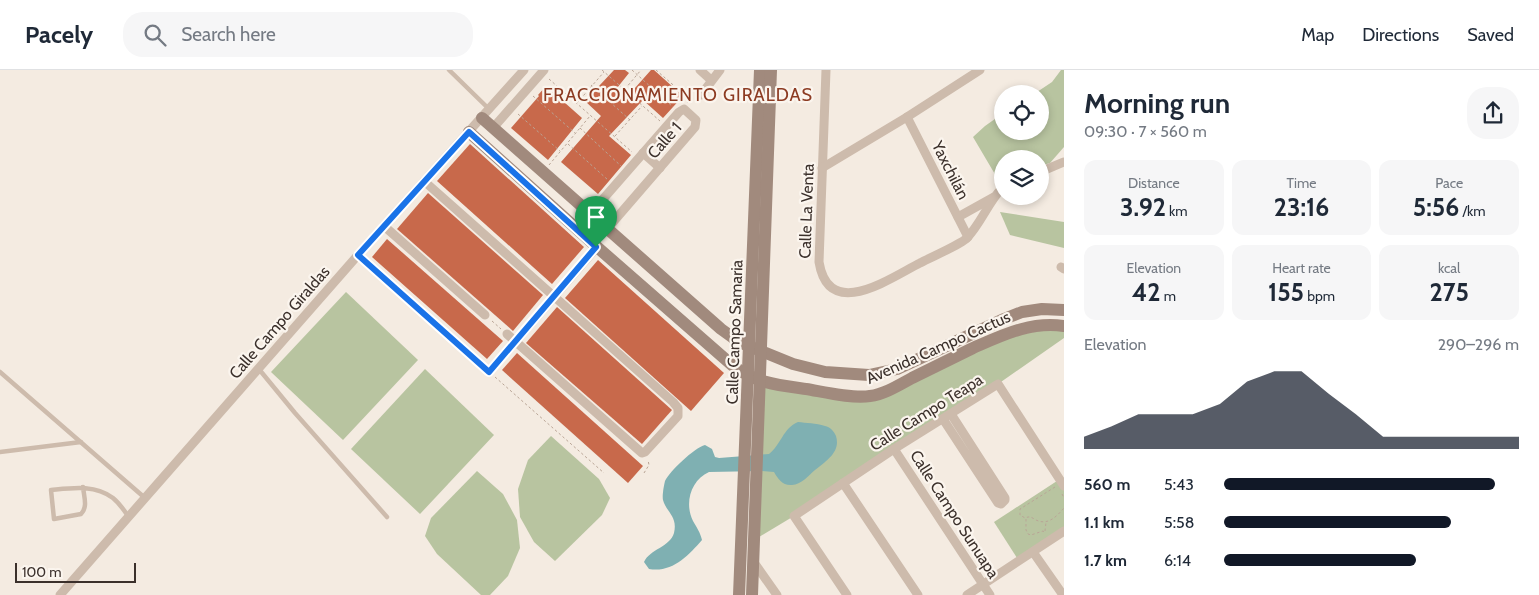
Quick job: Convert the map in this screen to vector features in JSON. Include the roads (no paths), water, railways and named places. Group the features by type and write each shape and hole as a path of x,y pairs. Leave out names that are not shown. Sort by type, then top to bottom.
{"street":[{"name":"Calle Campo Giraldas","path":"60,595 258,368 524,70"},
{"path":"700,70 711,80"},
{"path":"701,95 720,70"},
{"name":"Calle Campo Samaria","path":"752,595 760,70"},
{"name":"Calle Campo Samaria","path":"755,349 771,70"},
{"name":"Calle La Venta","path":"826,70 819,262 826,281 839,292 851,294 872,288 962,242 968,237 994,200"},
{"path":"822,168 907,117 966,74 980,70"},
{"path":"493,128 542,71"},
{"name":"Calle 1","path":"590,214 666,127 683,111 695,118 697,123 607,229"},
{"path":"486,114 493,128 721,329 739,342 793,364 817,371 855,375 878,374 897,369 1013,315 1034,310 1064,310"},
{"name":"Yaxchilán","path":"907,117 968,237"},
{"name":"Avenida Campo Cactus","path":"469,132 596,247 732,365 754,378 781,386 870,396 884,392 1012,331 1041,325 1064,326"},
{"path":"641,155 660,168"},
{"path":"1049,168 1064,162"},
{"path":"424,181 673,402 678,408 678,416 645,452 641,452 507,334"},
{"path":"958,217 994,196"},
{"path":"384,226 485,315"},
{"path":"489,372 596,247"},
{"name":"Calle Campo Samaria","path":"739,595 754,378"},
{"name":"Calle Campo Teapa","path":"847,595 794,516 894,449 998,384 1061,489"},
{"path":"947,417 1005,498 1003,503 998,503 947,417"},
{"name":"Calle Campo Sunuapa","path":"894,449 990,595"},
{"path":"843,483 918,595"},
{"path":"967,595 1064,531"},
{"path":"1033,552 1062,595"},
{"path":"754,561 777,595"}],"lane":[{"path":"449,70 486,114"},
{"path":"258,368 387,517"},
{"path":"0,372 145,498"},
{"path":"0,452 81,442"},
{"path":"83,487 84,512 54,519 51,490 83,487 112,497 128,516"}],"water":[{"path":"798,422 822,425 829,427 833,431 837,442 828,460 802,482 795,485 783,483 774,472 709,472 698,480 689,500 690,514 702,540 691,552 672,566 657,570 649,569 644,562 651,554 668,542 674,533 673,518 664,504 663,496 665,481 677,466 695,450 705,445 712,449 715,457 719,458 769,454 785,432"}],"district":[{"name":"FRACCIONAMIENTO GIRALDAS","path":"678,95"}]}
